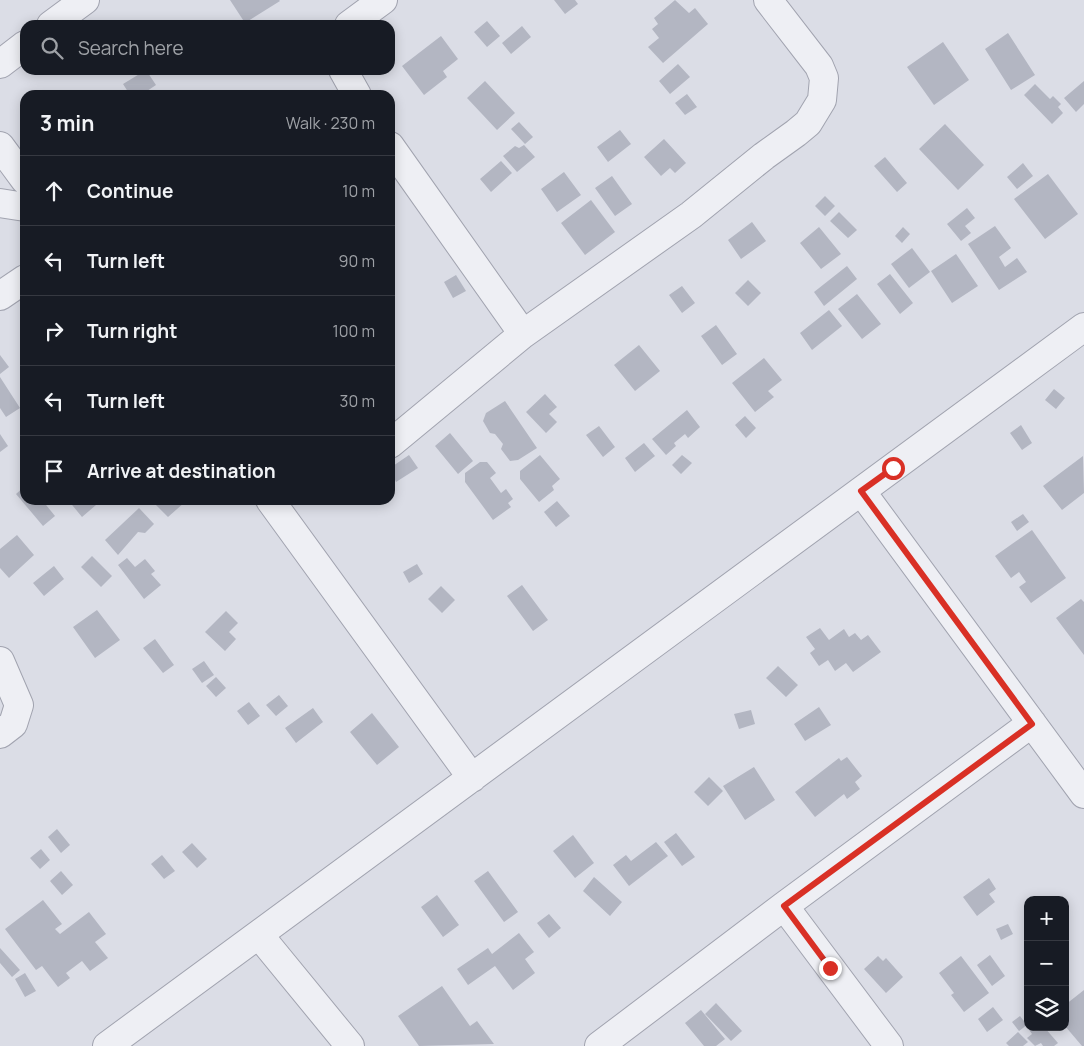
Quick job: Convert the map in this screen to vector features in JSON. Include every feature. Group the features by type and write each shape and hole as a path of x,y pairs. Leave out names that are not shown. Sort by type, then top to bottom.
{"street":[{"path":"58,20 84,0"},
{"path":"356,20 383,0"},
{"path":"395,440 523,334 691,215 808,123 822,100 824,78 819,66 768,0"},
{"path":"0,64 20,49"},
{"path":"346,75 354,90"},
{"path":"0,146 20,173"},
{"path":"395,153 523,334"},
{"path":"0,203 20,206"},
{"path":"0,296 20,283"},
{"path":"108,1046 1084,327"},
{"path":"861,491 1084,794"},
{"path":"274,505 472,778"},
{"path":"0,661 19,705 13,724 0,734"},
{"path":"600,1046 784,906 1032,724"},
{"path":"784,906 888,1046"},
{"path":"259,935 350,1046"}],"building":[{"path":"230,0 280,1 250,20 243,20"},
{"path":"554,0 575,0 578,4 565,14"},
{"path":"675,0 689,13 695,8 708,24 663,63 648,47 659,38 652,29 658,24 654,18"},
{"path":"487,21 500,36 487,47 474,32"},
{"path":"522,26 531,37 511,54 502,43"},
{"path":"1008,33 1035,75 1011,90 985,49"},
{"path":"441,36 458,59 443,71 447,77 424,95 402,66"},
{"path":"943,42 969,80 934,105 907,67"},
{"path":"678,64 690,77 670,94 659,81"},
{"path":"138,75 149,75 156,85 148,90 127,90 123,84"},
{"path":"485,81 515,113 497,130 467,98"},
{"path":"1084,81 1084,104 1076,112 1064,98"},
{"path":"1035,84 1050,99 1053,96 1061,104 1058,107 1063,113 1052,124 1024,95"},
{"path":"687,94 697,107 685,115 675,103"},
{"path":"519,122 533,137 525,144 511,129"},
{"path":"945,124 984,165 958,190 919,149"},
{"path":"620,130 631,144 608,162 597,147"},
{"path":"664,139 686,163 675,173 670,168 661,176 644,157"},
{"path":"524,145 535,157 517,172 503,156 515,146 519,148"},
{"path":"885,157 907,183 897,192 874,166"},
{"path":"501,161 512,173 491,192 480,179"},
{"path":"1023,163 1033,176 1017,189 1007,177"},
{"path":"564,172 581,195 557,212 541,189"},
{"path":"1048,174 1078,214 1045,239 1014,199"},
{"path":"612,176 632,204 615,216 595,188"},
{"path":"825,196 835,206 825,216 815,206"},
{"path":"591,200 615,232 585,255 561,223"},
{"path":"967,208 975,218 965,226 971,233 961,241 947,224"},
{"path":"839,212 857,230 848,238 830,221"},
{"path":"752,222 766,241 741,259 728,240"},
{"path":"995,226 1011,248 999,257 1005,267 1017,258 1027,272 999,290 968,244"},
{"path":"819,227 841,254 821,269 800,243"},
{"path":"903,227 910,234 902,243 895,236"},
{"path":"912,248 930,272 909,288 891,264"},
{"path":"956,254 978,286 952,303 931,271"},
{"path":"847,266 857,279 824,306 814,292"},
{"path":"890,274 913,303 900,314 877,284"},
{"path":"456,275 466,291 453,298 444,282"},
{"path":"748,280 761,293 748,306 735,293"},
{"path":"682,286 695,303 682,313 669,295"},
{"path":"857,294 881,324 862,339 838,309"},
{"path":"829,310 842,326 812,350 800,333"},
{"path":"716,325 737,354 722,365 701,336"},
{"path":"639,345 660,371 635,391 614,365"},
{"path":"0,355 9,367 0,374"},
{"path":"764,358 782,380 768,391 774,397 755,412 732,383"},
{"path":"0,377 20,408 6,417 0,408"},
{"path":"1054,389 1065,398 1056,409 1045,400"},
{"path":"545,394 557,407 549,414 557,422 546,433 526,412"},
{"path":"505,401 537,448 518,460 510,461 501,449 503,444 495,434 490,433 483,421 486,413"},
{"path":"687,410 700,427 688,438 685,434 674,443 676,446 666,455 652,439"},
{"path":"745,416 756,428 746,438 735,425"},
{"path":"1021,425 1032,443 1022,450 1010,433"},
{"path":"599,426 615,447 603,457 586,435"},
{"path":"450,433 473,461 458,474 435,446"},
{"path":"0,434 8,446 0,452"},
{"path":"644,443 655,456 635,472 625,458"},
{"path":"409,455 418,468 396,482 395,465"},
{"path":"540,455 560,479 552,486 554,490 539,502 520,479 520,471"},
{"path":"682,455 692,463 681,474 672,465"},
{"path":"1083,456 1084,493 1062,510 1043,486"},
{"path":"480,462 487,462 496,473 490,478 501,493 506,489 513,499 508,503 511,507 493,520 465,482 465,473"},
{"path":"20,490 20,499 16,494"},
{"path":"557,501 570,516 556,527 544,512"},
{"path":"25,505 46,505 55,516 43,526"},
{"path":"72,505 96,505 82,517"},
{"path":"156,505 182,505 168,517"},
{"path":"139,508 154,524 145,533 138,532 118,555 105,540"},
{"path":"1023,514 1029,522 1017,531 1011,522"},
{"path":"1032,530 1066,578 1031,603 1019,587 1026,582 1019,572 1011,578 995,556"},
{"path":"17,535 34,555 9,578 0,568 0,549"},
{"path":"92,556 112,576 101,587 81,567"},
{"path":"127,558 135,567 145,559 155,571 151,574 161,585 144,599 118,565"},
{"path":"417,564 423,574 409,583 403,572"},
{"path":"54,566 64,579 44,596 33,583"},
{"path":"522,585 548,620 533,631 507,596"},
{"path":"441,586 455,600 442,613 428,599"},
{"path":"1081,599 1084,602 1084,655 1056,618"},
{"path":"97,610 120,640 95,658 73,627"},
{"path":"226,611 238,623 229,632 236,639 225,651 205,632"},
{"path":"820,628 829,640 844,629 849,637 855,633 861,640 868,635 881,652 853,672 846,663 835,671 828,660 819,666 810,653 815,649 806,637"},
{"path":"155,639 174,665 163,673 143,648"},
{"path":"204,661 214,675 202,683 192,669"},
{"path":"778,666 798,685 786,697 766,678"},
{"path":"216,677 226,688 216,697 206,686"},
{"path":"279,695 288,706 276,716 266,705"},
{"path":"249,702 260,716 248,725 237,711"},
{"path":"819,707 831,725 805,741 794,724"},
{"path":"313,708 323,722 296,743 285,728"},
{"path":"751,710 755,724 739,729 734,714"},
{"path":"372,713 399,747 377,765 350,732"},
{"path":"847,757 862,776 855,782 860,789 847,799 844,794 815,817 795,792 839,758 841,761"},
{"path":"754,767 775,800 745,820 723,786"},
{"path":"709,777 723,791 708,806 694,792"},
{"path":"57,829 70,845 61,853 48,837"},
{"path":"676,833 695,857 682,866 664,842"},
{"path":"573,835 594,863 575,878 553,851"},
{"path":"656,842 668,856 629,886 613,865 626,855 631,861"},
{"path":"192,843 207,859 197,868 182,852"},
{"path":"41,849 50,860 40,869 30,858"},
{"path":"162,855 175,871 164,879 151,864"},
{"path":"61,871 73,885 62,895 50,881"},
{"path":"488,871 518,912 504,922 474,881"},
{"path":"594,877 622,902 610,916 583,891"},
{"path":"989,878 996,889 989,894 995,902 977,916 963,897"},
{"path":"437,895 459,925 443,937 421,907"},
{"path":"43,900 62,924 55,929 60,934 89,912 106,934 95,942 108,958 90,971 82,961 66,973 70,978 58,987 42,966 36,970 5,929"},
{"path":"549,914 561,928 549,938 537,923"},
{"path":"1008,924 1013,934 1001,940 996,929"},
{"path":"519,933 534,952 525,959 535,973 513,990 495,966 468,985 457,969 488,948 492,954"},
{"path":"0,948 20,970 12,977 0,963"},
{"path":"990,955 1005,976 992,986 977,965"},
{"path":"878,956 883,961 886,958 903,977 886,993 864,969"},
{"path":"961,956 989,993 964,1012 951,995 954,993 939,973"},
{"path":"25,973 36,991 25,997 15,979"},
{"path":"442,986 470,1026 477,1021 494,1044 419,1046 398,1016"},
{"path":"1084,990 1084,1046 1069,1031 1069,1002"},
{"path":"716,1003 742,1031 731,1041 705,1014"},
{"path":"993,1007 1003,1020 987,1032 978,1019"},
{"path":"701,1010 725,1039 716,1046 704,1046 685,1023"},
{"path":"1020,1016 1024,1021 1024,1027 1019,1031 1012,1022"},
{"path":"1030,1031 1048,1031 1058,1043 1054,1046 1043,1046 1041,1043 1035,1046 1027,1038 1032,1034"},
{"path":"1018,1032 1028,1042 1023,1046 1009,1046 1006,1043"}],"route":[{"path":"830,968 784,906 1032,724 861,491 893,468"}]}
